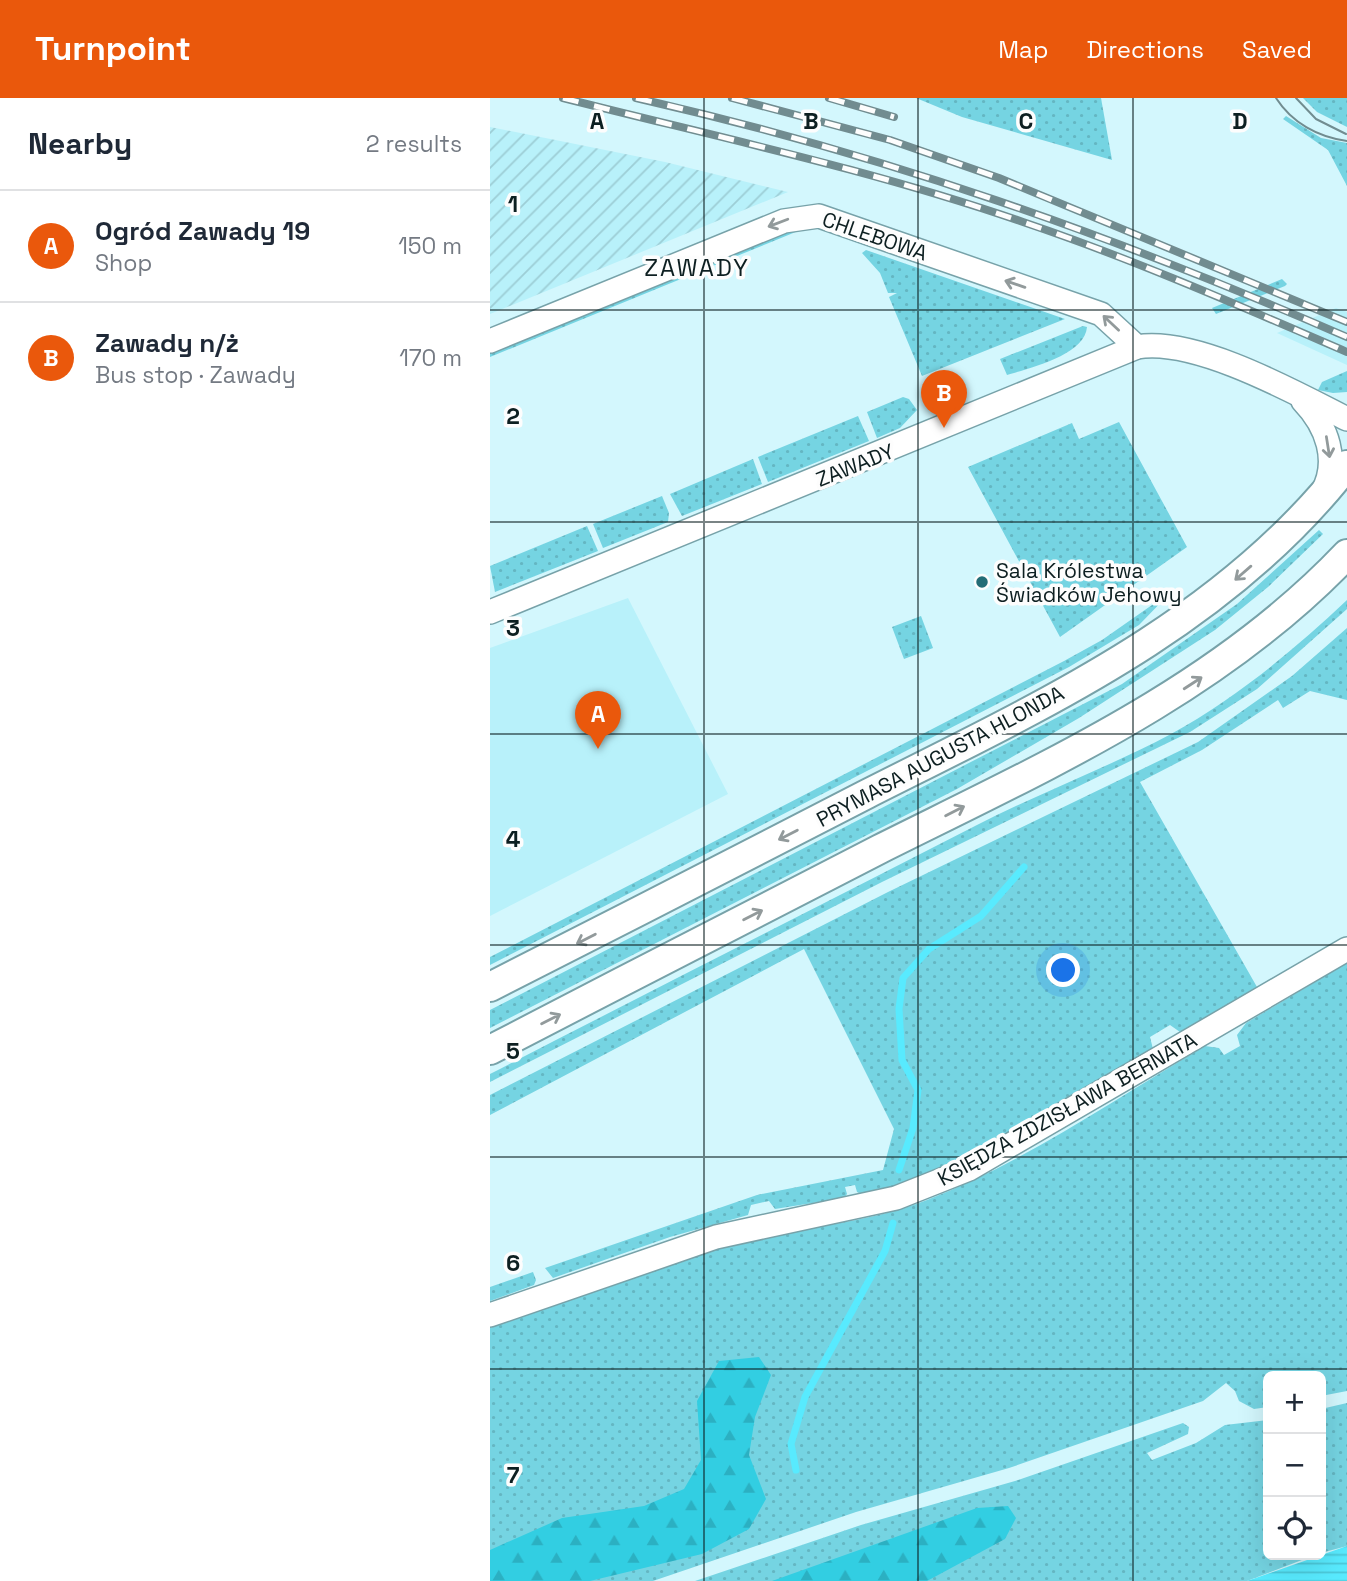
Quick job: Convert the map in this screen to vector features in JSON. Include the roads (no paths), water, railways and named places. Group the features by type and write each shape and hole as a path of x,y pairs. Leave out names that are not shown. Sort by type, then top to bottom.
{"main road":[{"name":"PRYMASA AUGUSTA HLONDA","path":"490,987 958,748 1132,653 1236,580 1315,504 1347,465"},
{"path":"490,1050 1135,719 1243,648 1290,609 1347,554"}],"street":[{"name":"CHLEBOWA","path":"490,341 784,220 819,215 1101,314 1137,347"},
{"name":"ZAWADY","path":"490,612 1137,347 1158,345 1191,349 1347,419"},
{"name":"ZAWADY","path":"1299,396 1322,425 1329,448 1329,478 1315,504"},
{"name":"KSIĘDZA ZDZISŁAWA BERNATA","path":"490,1315 716,1237 870,1204 959,1173 1347,948"}],"waterway":[{"path":"899,1170 913,1128 918,1090 902,1060 899,1009 903,978 929,949 981,916 1024,867"},
{"path":"796,1470 791,1444 805,1397 885,1251 893,1223"}],"tram line":[{"path":"1276,98 1298,122 1326,136 1347,141"},
{"path":"1296,98 1316,119 1346,134"}],"railway":[{"path":"563,98 794,155 966,203 1146,267 1347,352"},
{"path":"636,98 820,145 997,201 1172,265 1347,337"},
{"path":"732,98 890,140 999,178 1347,322"},
{"path":"829,98 894,117"}],"place":[{"name":"Zawady n/ż","path":"944,428"},
{"name":"Sala Królestwa Świadków Jehowy","path":"982,582"},
{"name":"Ogród Zawady 19","path":"598,749"}],"district":[{"name":"ZAWADY","path":"697,267"}]}
